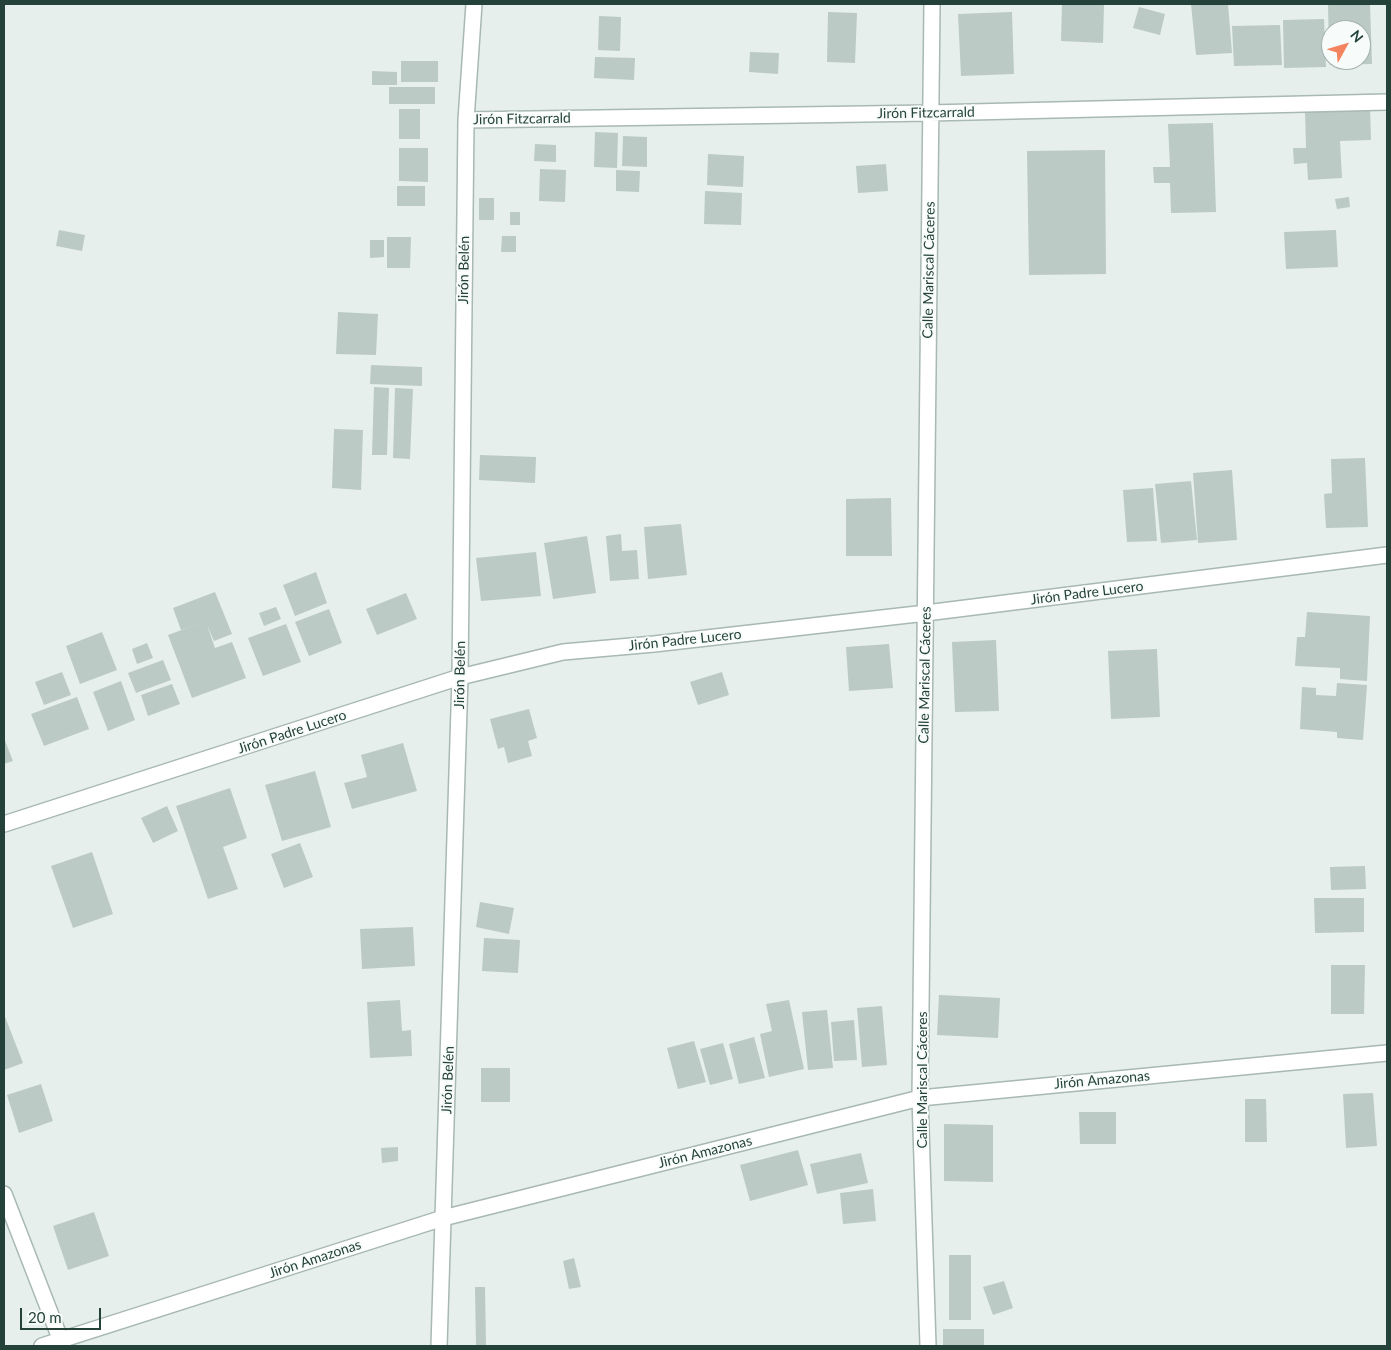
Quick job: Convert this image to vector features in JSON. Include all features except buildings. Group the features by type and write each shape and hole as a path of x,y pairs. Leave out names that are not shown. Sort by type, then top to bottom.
{"street":[{"name":"Jirón Belén","path":"439,1346 460,677 466,120 474,4"},
{"name":"Calle Mariscal Cáceres","path":"928,1346 920,1098 932,4"},
{"name":"Jirón Fitzcarrald","path":"466,120 930,113 1387,102"},
{"name":"Jirón Padre Lucero","path":"4,824 460,677 563,652 654,644 926,613 1387,555"},
{"name":"Jirón Amazonas","path":"42,1346 62,1343 443,1218 920,1098 1387,1053"},
{"path":"4,1194 62,1343"}]}
